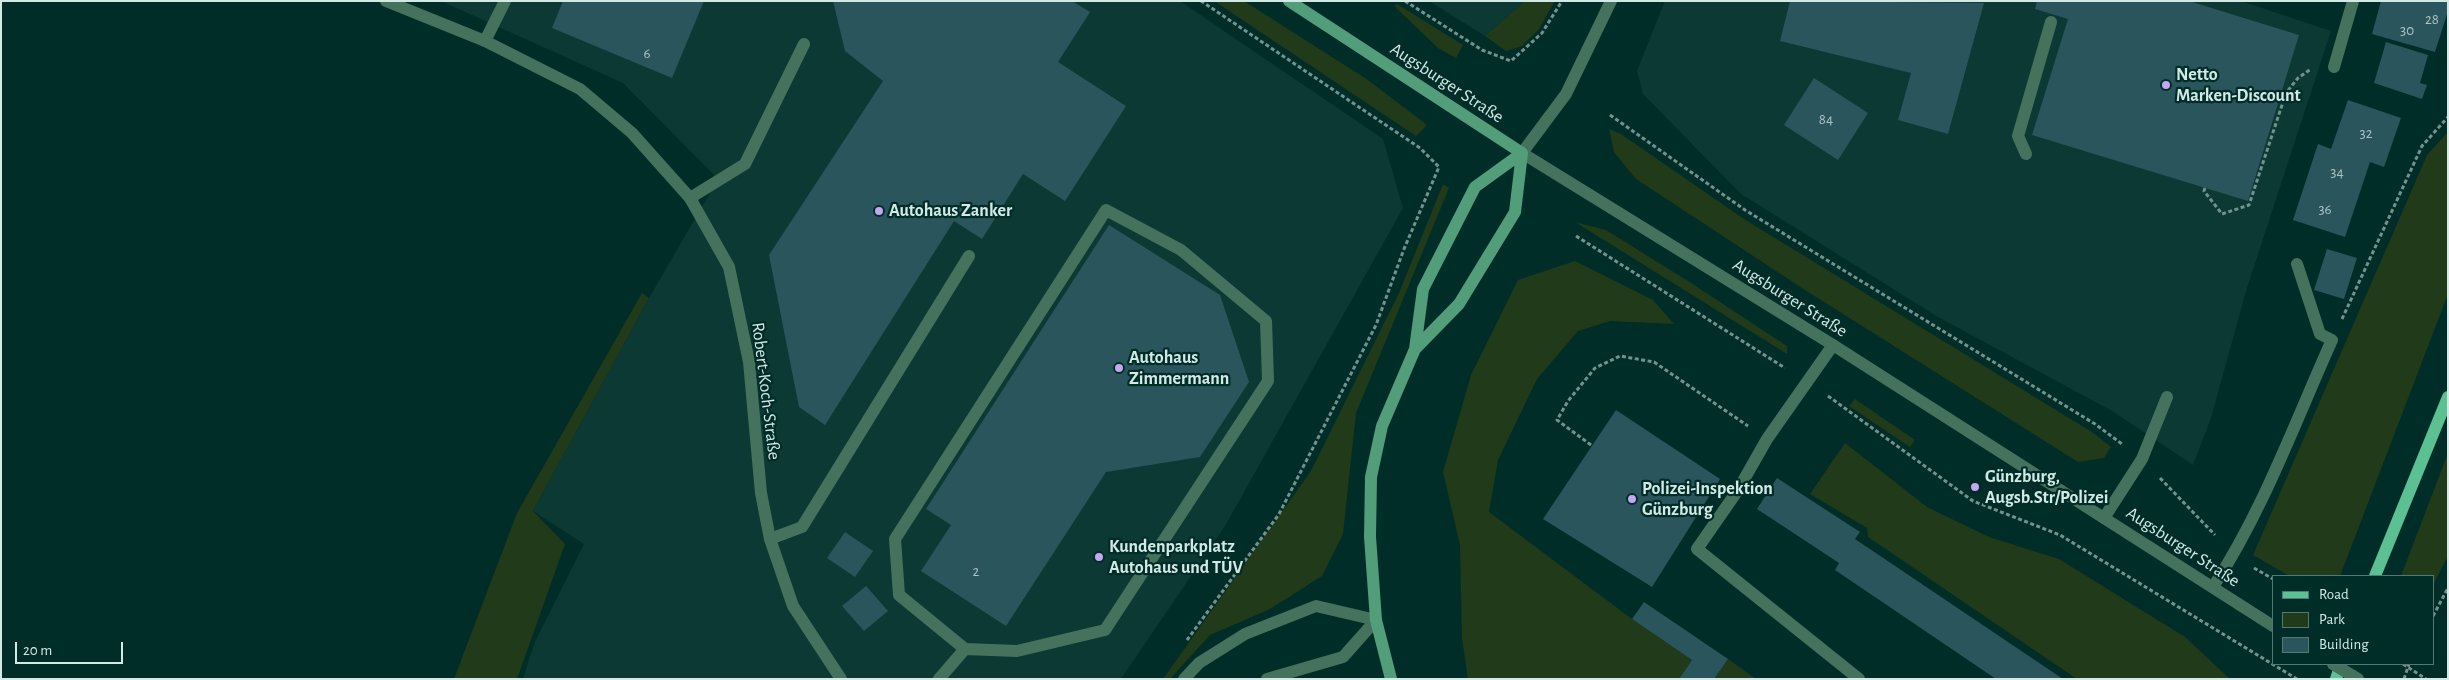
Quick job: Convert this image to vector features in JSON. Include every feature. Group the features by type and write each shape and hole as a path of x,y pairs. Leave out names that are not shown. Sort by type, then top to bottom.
{"main road":[{"name":"Augsburger Straße","path":"1288,1 1522,153"},
{"path":"1390,679 1376,620 1370,537 1371,477 1382,426 1415,349 1423,289 1475,187 1522,153"},
{"path":"1415,349 1459,304 1515,212 1522,153"},
{"path":"2375,575 2448,396"},
{"path":"2336,679 2341,665"}],"street":[{"name":"Robert-Koch-Straße","path":"386,1 485,41 580,89 632,133 690,198 729,267 749,362 761,493 770,539 793,606 840,679"},
{"path":"485,41 505,1"},
{"path":"1522,153 1566,94 1611,1"},
{"path":"2334,67 2353,1"},
{"path":"2026,154 2018,136 2051,22"},
{"path":"690,198 744,164 804,44"},
{"name":"Augsburger Straße","path":"1522,153 1833,346 2272,625"},
{"path":"1106,210 1181,250 1266,321 1268,382 1187,502 1105,630 1017,651 965,649 899,595 894,539 1106,210"},
{"path":"770,539 802,527 969,256"},
{"path":"2213,587 2234,555 2332,340 2320,334 2297,264"},
{"path":"1833,346 1809,383 1767,439 1738,490 1697,550 1859,679"},
{"path":"2104,518 2142,459 2167,397"},
{"path":"1184,679 1199,663 1245,634 1316,606 1376,620"},
{"path":"1267,679 1342,656 1376,620"},
{"path":"939,679 965,649"},
{"path":"2336,665 2358,679"}],"path":[{"path":"1183,645 1279,514 1376,325 1404,249 1440,167 1420,148 1201,1"},
{"path":"1405,1 1482,50 1511,61 1542,33 1562,1"},
{"path":"2205,188 2204,191 2222,214 2249,205 2286,93 2298,78 2316,66 2341,41"},
{"path":"1610,115 1745,210 2095,424 2142,459 2234,555 2272,578"},
{"path":"2332,340 2422,146 2448,117"},
{"path":"1576,236 1809,383 1973,501 2060,535 2272,663"},
{"path":"1591,445 1557,420 1568,401 1595,368 1620,356 1654,362 1767,439"},
{"path":"2434,614 2448,588"},
{"path":"2275,665 2297,679"},
{"path":"2405,665 2426,679"},
{"path":"2404,679 2409,665"}],"shaded area":[{"path":"441,1 1180,1 1383,139 1403,208 1225,526 1121,679 523,679 534,644 584,544 533,511 649,298 718,179 623,83"},
{"path":"1429,1 1525,1 1485,36"},
{"path":"1665,1 2241,1 2331,31 2246,291 2211,418 2193,465 2112,411 1938,317 1741,194 1643,94 1637,71"}],"green space":[{"path":"1214,1 1244,1 1368,80 1427,125 1416,136"},
{"path":"1525,1 1555,1 1539,29 1522,46 1506,51 1485,36"},
{"path":"1397,4 1463,45 1456,58 1438,48 1394,6"},
{"path":"1609,129 1621,134 1744,219 2092,432 2111,447 2104,458 2078,462 1805,290 1636,179 1614,152"},
{"path":"2448,132 2448,294 2340,575 2287,575 2253,555 2427,155"},
{"path":"1443,184 1449,188 1356,413 1343,534 1322,576 1270,609 1210,635 1170,679 1163,679 1311,471 1399,293"},
{"path":"1575,222 1606,230 1688,281 1787,346 1787,354"},
{"path":"1575,261 1653,300 1674,324 1610,321 1578,331 1537,379 1498,460 1489,512 1632,619 1692,660 1679,679 1468,679 1462,638 1460,545 1443,472 1471,375 1518,280"},
{"path":"642,293 649,298 533,511 565,544 517,679 454,679 517,513"},
{"path":"1855,399 1915,440 1910,447 1849,406"},
{"path":"1845,443 1927,507 1989,537 2059,559 2185,637 2230,679 2077,679 1868,537 1867,528 1810,494"},
{"path":"2448,453 2448,556 2434,583 2434,575 2401,575"},
{"path":"1728,659 1756,679 1714,679"}],"building":[{"path":"563,1 704,1 672,78 552,28"},
{"name":"Autohaus Zanker","path":"833,1 1072,1 1090,12 1058,62 1126,106 1065,201 1023,174 982,239 954,221 825,425 799,407 769,255 883,81 845,51"},
{"path":"1790,1 1984,3 1948,134 1898,120 1911,73 1780,41"},
{"name":"Netto Marken-Discount","path":"2037,1 2189,1 2299,35 2248,201 2032,135 2068,19 2035,9"},
{"path":"2381,1 2448,1 2448,11 2435,52 2372,34"},
{"path":"2386,42 2428,55 2420,83 2427,85 2422,99 2374,83"},
{"path":"1814,78 1868,113 1838,160 1784,125"},
{"path":"2348,100 2401,118 2384,167 2370,162 2345,237 2293,220 2318,144 2331,149"},
{"path":"1109,225 1220,295 1249,382 1200,457 1106,472 1006,626 921,571 951,525 926,509"},
{"path":"2327,249 2357,258 2344,299 2314,290"},
{"name":"Polizei-Inspektion Günzburg","path":"1616,410 1720,479 1652,587 1543,519"},
{"path":"1777,478 1860,532 1855,539 2063,679 1996,679 1835,570 1839,563 1757,509"},
{"path":"845,532 873,551 855,577 827,558"},
{"path":"866,586 888,611 864,631 842,606"},
{"path":"1644,602 1728,659 1714,679 1679,679 1692,660 1632,619"}],"place":[{"name":"Netto Marken-Discount","path":"2166,85"},
{"name":"Autohaus Zanker","path":"879,211"},
{"name":"Autohaus Zimmermann","path":"1119,368"},
{"name":"Günzburg, Augsb.Str/Polizei","path":"1975,487"},
{"name":"Polizei-Inspektion Günzburg","path":"1632,499"},
{"name":"Kundenparkplatz Autohaus und TÜV","path":"1099,557"}]}
